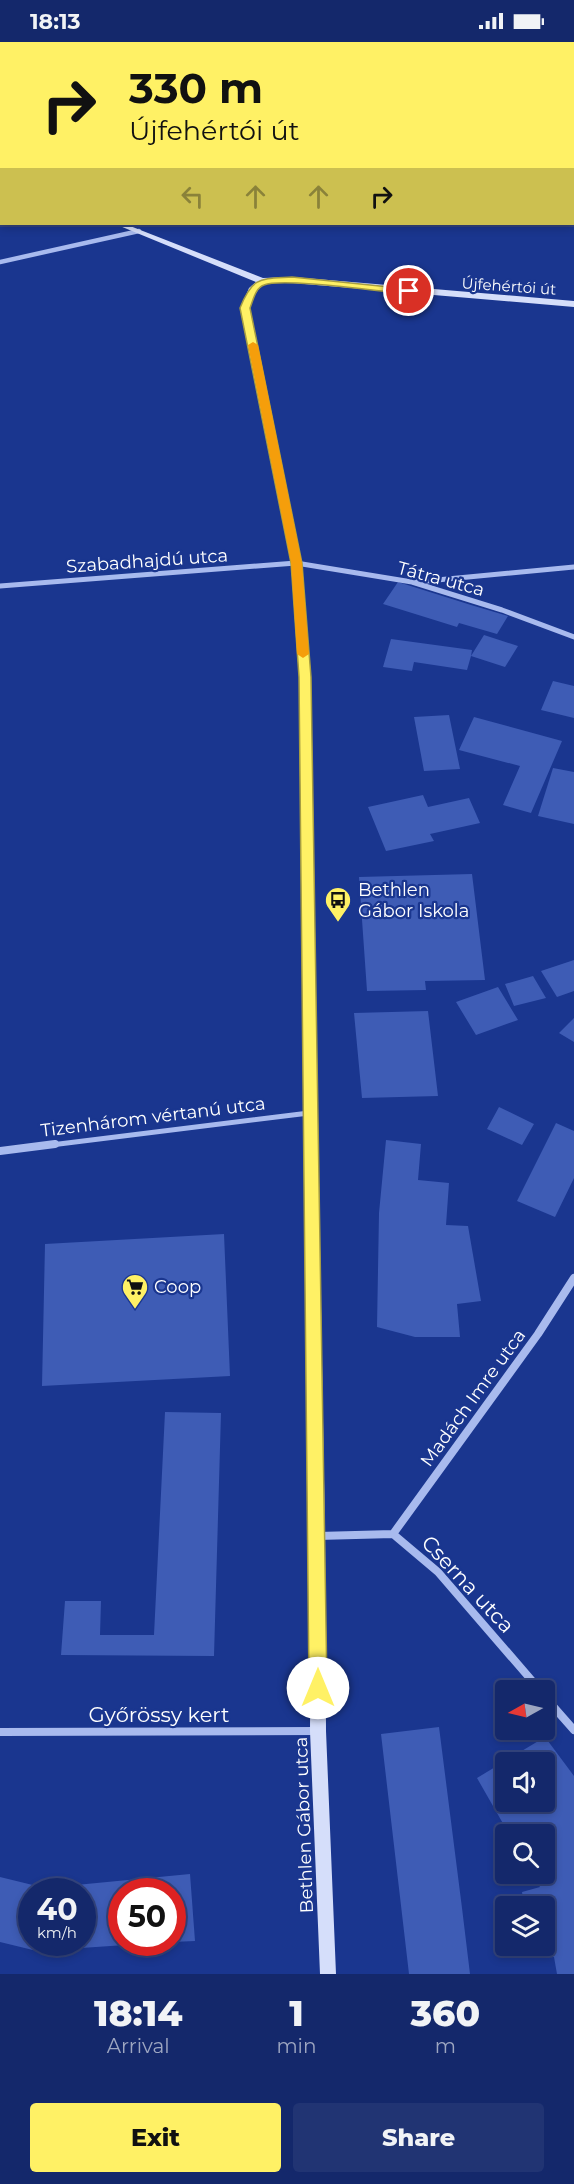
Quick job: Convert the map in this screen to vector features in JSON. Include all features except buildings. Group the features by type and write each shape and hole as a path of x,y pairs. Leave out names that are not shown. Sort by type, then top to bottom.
{"main road":[{"path":"122,225 262,281"},
{"name":"Újfehértói út","path":"262,281 292,280 574,304"},
{"name":"Bethlen Gábor utca","path":"262,281 253,288 245,308 296,563 305,677 309,1113 318,1536 318,1731 328,1974"}],"street":[{"path":"0,262 138,231"},
{"name":"Tátra utca","path":"296,563 412,582 502,610 574,637"},
{"name":"Szabadhajdú utca","path":"0,586 296,563"},
{"path":"412,582 574,567"},
{"name":"Tizenhárom vértanú utca","path":"0,1151 309,1113"},
{"name":"Madách Imre utca","path":"393,1534 538,1334 574,1278"},
{"name":"Cserna utca","path":"318,1536 393,1534 438,1572 531,1680"},
{"path":"555,1708 574,1730"},
{"name":"Győrössy kert","path":"0,1732 318,1731"}],"slow traffic":[{"path":"253,345 296,563 303,654"}],"place":[{"name":"Bethlen Gábor Iskola","path":"338,923"},
{"name":"Coop","path":"135,1310"}],"route":[{"path":"318,1688 318,1536 305,804 305,677 296,563 245,308 253,288 262,281 292,280 409,291"}]}
